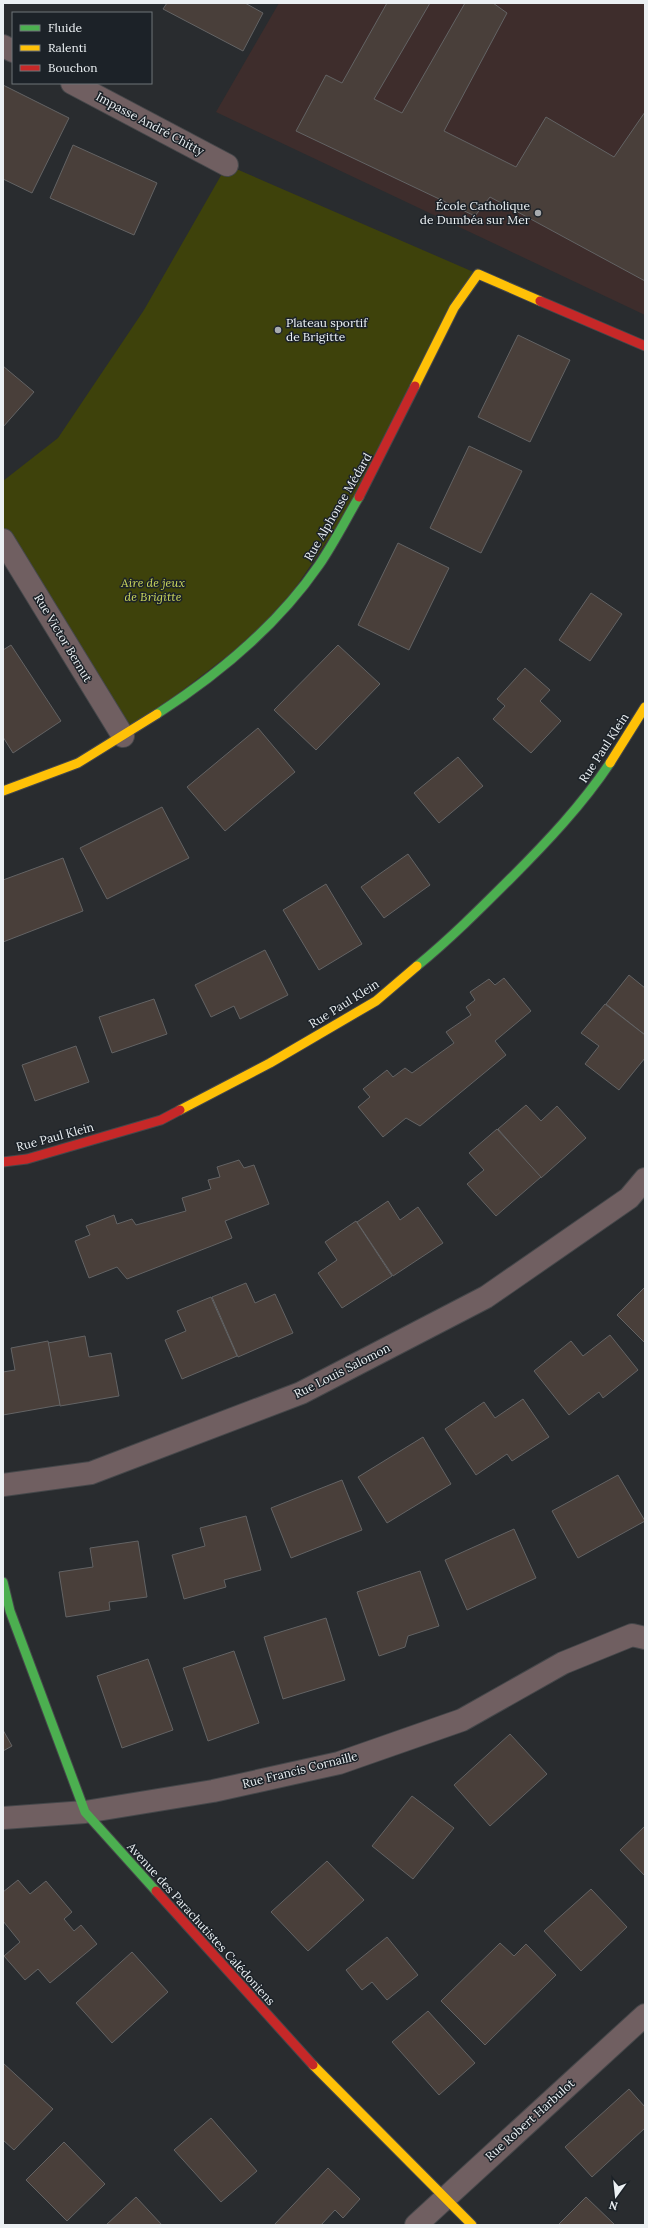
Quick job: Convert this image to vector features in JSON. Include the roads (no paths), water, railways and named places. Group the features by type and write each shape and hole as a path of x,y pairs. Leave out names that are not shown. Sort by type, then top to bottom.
{"street":[{"path":"3,46 12,51"},
{"name":"Impasse André Chitty","path":"74,84 227,165"},
{"name":"Rue Alphonse Médard","path":"3,790 78,763 168,708 231,661 273,621 319,565 371,476 454,308 478,274 645,346"},
{"name":"Rue Victor Bernut","path":"3,540 123,736"},
{"name":"Rue Paul Klein","path":"3,1162 27,1159 161,1120 270,1064 376,1001 453,936 540,849 596,784 645,707"},
{"name":"Rue Louis Salomon","path":"3,1485 91,1473 301,1393 486,1297 629,1198 645,1180"},
{"name":"Avenue des Parachutistes Calédoniens","path":"3,1582 10,1611 86,1812 291,2042 472,2225"},
{"name":"Rue Francis Cornaille","path":"3,1818 86,1812 213,1791 339,1763 462,1720 563,1663 632,1635 645,1638"},
{"name":"Rue Robert Harbulot","path":"416,2225 645,2015"}],"place":[{"name":"École Catholique de Dumbéa sur Mer","path":"538,213"},
{"name":"Plateau sportif de Brigitte","path":"278,330"}],"park label":[{"name":"Aire de jeux de Brigitte","path":"153,590"}]}
